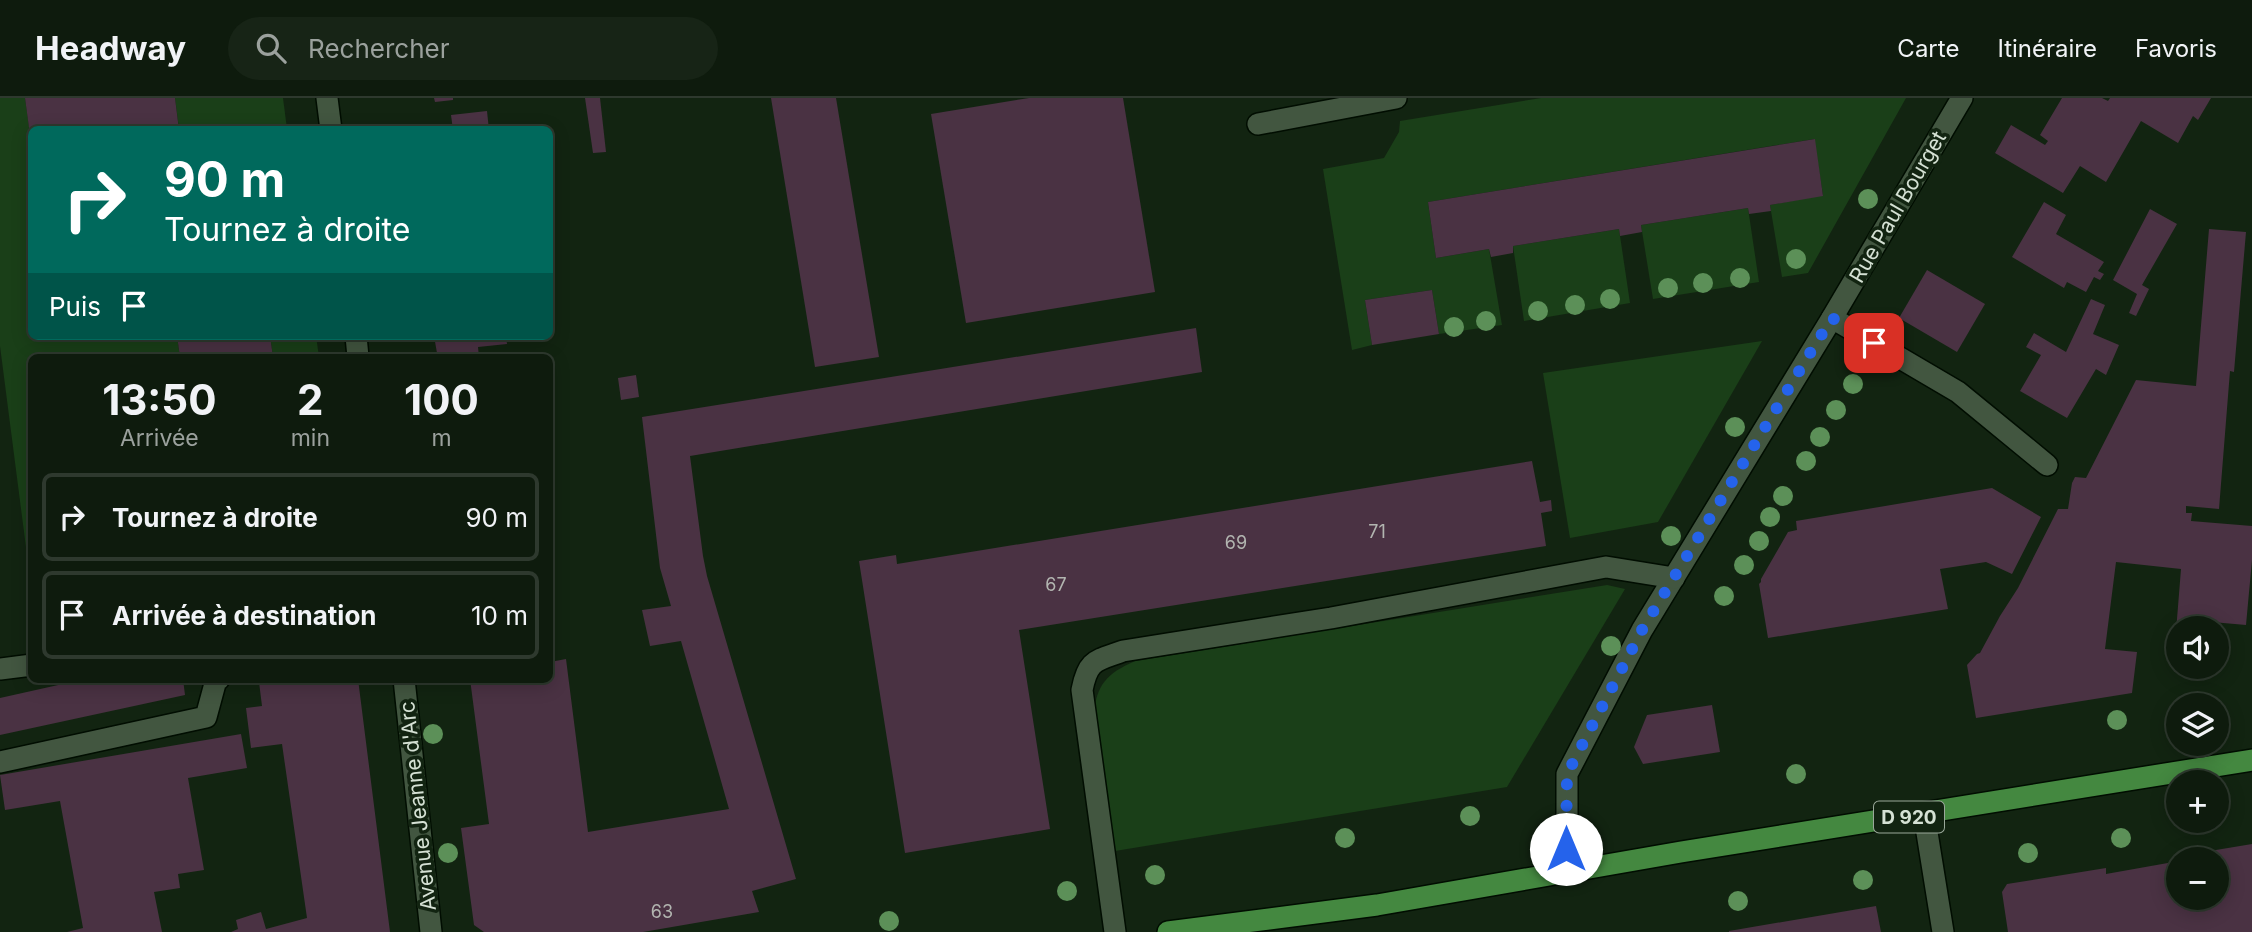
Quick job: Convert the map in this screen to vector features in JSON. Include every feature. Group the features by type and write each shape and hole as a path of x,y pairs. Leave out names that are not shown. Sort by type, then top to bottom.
{"main road":[{"name":"D 920","path":"1168,932 1377,905 1681,852 2252,760"}],"street":[{"path":"327,98 330,126"},
{"path":"1258,124 1396,98"},
{"name":"Rue Paul Bourget","path":"1566,873 1567,774 1642,630 1962,98"},
{"path":"1832,318 1958,392 2047,465"},
{"path":"1115,932 1082,690 1085,672 1094,662 1123,651 1331,618 1606,567 1674,578"},
{"path":"0,669 28,666"},
{"path":"0,762 205,717 215,683"},
{"name":"Avenue Jeanne d'Arc","path":"404,683 431,932"},
{"path":"1924,814 1944,932"}],"green space":[{"path":"0,98 25,98 29,126 28,340 178,340 180,354 28,354 28,563 0,346"},
{"path":"175,98 283,98 287,126 179,126"},
{"path":"1541,98 1906,98 1808,273 1782,277 1770,205 1823,195 1814,139 1428,202 1436,258 1489,249 1502,325 1439,334 1432,290 1365,300 1372,345 1352,350 1323,169 1384,158 1399,132 1400,121"},
{"path":"1748,208 1759,282 1653,299 1641,225"},
{"path":"1619,229 1630,303 1524,321 1513,246"},
{"path":"271,340 317,340 319,354 273,354"},
{"path":"1762,341 1658,522 1570,538 1543,373"},
{"path":"1607,585 1625,589 1507,787 1115,851 1093,716 1100,688 1110,676 1125,666 1135,661"}],"building":[{"path":"25,98 175,98 178,126 29,126"},
{"path":"434,98 453,98 453,100 435,102"},
{"path":"585,98 600,98 606,152 593,153"},
{"path":"771,98 836,98 879,357 815,367"},
{"path":"1029,98 1123,98 1155,292 966,323 931,114"},
{"path":"2062,98 2102,98 2108,101 2110,98 2211,98 2198,120 2193,116 2178,143 2141,121 2106,182 2080,166 2063,193 1995,153 2011,125 2045,145 2048,141 2040,135"},
{"path":"487,111 489,126 452,126 451,115"},
{"path":"1815,139 1823,196 1770,205 1771,211 1749,214 1748,208 1641,225 1642,232 1620,236 1619,229 1513,246 1513,253 1491,257 1489,249 1436,258 1428,202"},
{"path":"2044,202 2066,215 2056,234 2104,262 2098,271 2104,274 2100,280 2094,277 2086,292 2067,282 2064,288 2012,257"},
{"path":"2150,209 2177,224 2142,285 2149,289 2136,316 2129,313 2137,294 2113,280"},
{"path":"2209,229 2246,232 2234,372 2230,371 2219,509 2186,506 2186,513 2192,513 2191,521 2252,526 2246,625 2229,624 2229,616 2177,616 2181,569 2116,562 2105,649 2137,652 2132,693 1976,718 1967,665 1980,653 2018,588 2058,509 2068,509 2075,477 2086,478 2136,380 2196,386"},
{"path":"1927,270 1985,304 1957,352 1899,318"},
{"path":"1432,290 1439,334 1372,345 1365,300"},
{"path":"2091,299 2105,305 2093,334 2119,345 2106,375 2096,369 2067,418 2020,391 2041,355 2026,347 2034,333 2066,352"},
{"path":"1196,328 1202,372 690,456 707,576 796,879 752,891 759,912 643,932 484,932 474,925 461,828 489,824 471,683 553,683 553,661 566,659 588,832 729,809 681,641 650,646 642,610 671,606 660,568 642,417"},
{"path":"178,340 271,340 273,354 180,354"},
{"path":"435,340 506,340 507,344 478,347 479,354 428,354 437,353"},
{"path":"636,375 639,397 621,400 618,378"},
{"path":"1532,461 1540,502 1551,500 1552,511 1541,513 1546,546 1019,630 1050,829 905,853 859,561 896,555 897,564"},
{"path":"1992,488 2041,517 2012,574 1986,562 1940,569 1948,609 1768,638 1759,584 1788,532 1797,530 1796,521"},
{"path":"67,683 184,683 185,695 0,735 0,698"},
{"path":"259,683 359,683 390,932 231,932 238,929 236,920 261,912 266,929 307,918 282,744 251,748 246,708 262,706"},
{"path":"1712,705 1720,752 1643,764 1634,747 1647,715"},
{"path":"241,734 247,768 188,778 204,870 178,874 180,888 154,892 162,932 67,932 83,928 60,801 5,810 0,775"},
{"path":"2252,844 2252,932 2008,932 2002,892 2007,884 2106,868 2106,874 2166,863 2166,910 2229,910 2229,848"},
{"path":"1876,906 1881,932 1729,932 1729,931"}],"route":[{"path":"1566,849 1567,774 1642,630 1815,345 1832,318 1874,343"}]}
